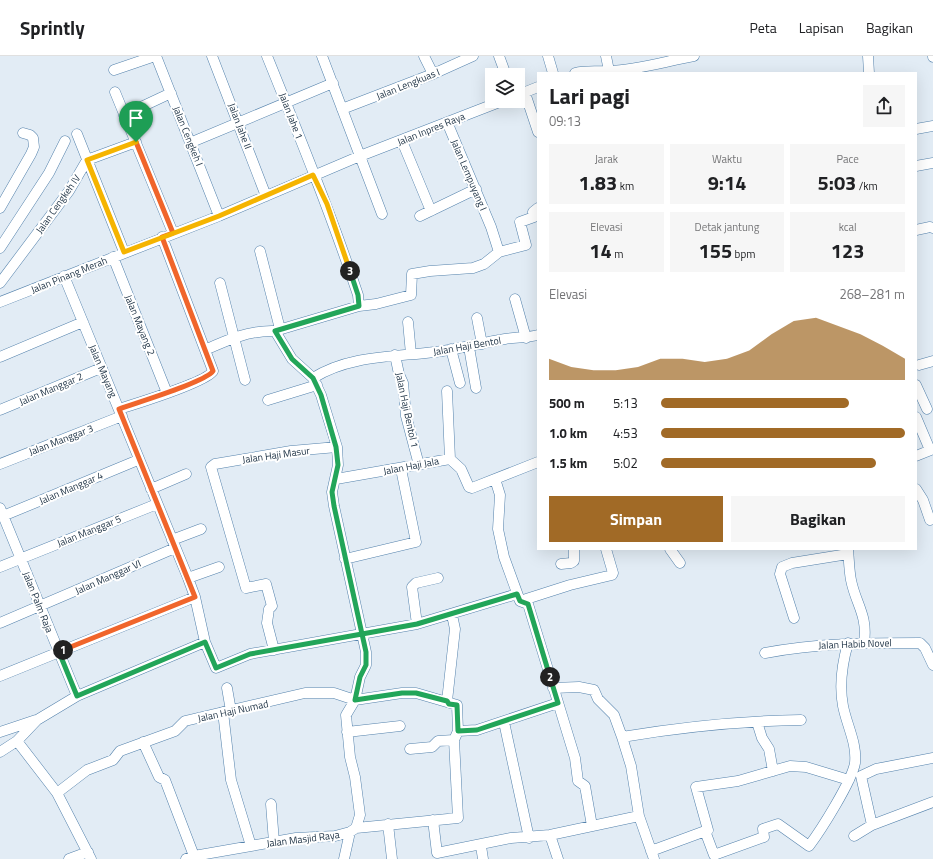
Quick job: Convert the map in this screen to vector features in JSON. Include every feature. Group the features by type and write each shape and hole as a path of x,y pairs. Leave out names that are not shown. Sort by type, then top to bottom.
{"street":[{"path":"114,70 127,61 156,56"},
{"name":"Jalan Cengkeh I","path":"156,56 192,142 219,216"},
{"name":"Jalan Jahe II","path":"212,56 239,122 266,196"},
{"name":"Jalan Jahe 1","path":"268,56 313,175 336,229 358,295 359,306"},
{"path":"322,56 382,214"},
{"path":"424,56 433,74"},
{"name":"Jalan Lengkuas I","path":"342,109 433,74 473,56"},
{"path":"499,56 503,68"},
{"path":"548,56 553,72"},
{"path":"606,56 609,71"},
{"path":"580,72 648,70 673,58 694,56"},
{"path":"868,56 869,72"},
{"path":"192,142 333,83"},
{"path":"525,93 537,87"},
{"path":"115,92 133,142 173,233"},
{"path":"124,115 172,93"},
{"path":"525,101 537,130"},
{"name":"Jalan Inpres Raya","path":"360,156 402,141 485,107"},
{"name":"Jalan Lempuyang I","path":"447,122 491,227 499,252"},
{"path":"917,129 933,126"},
{"path":"0,208 33,151 33,138 30,135 23,133"},
{"path":"77,134 124,252"},
{"path":"0,248 49,173 65,141"},
{"path":"402,141 431,211"},
{"path":"87,160 133,142"},
{"name":"Jalan Pinang Merah","path":"0,302 162,237 219,216 360,156"},
{"name":"Jalan Cengkeh IV","path":"0,283 69,191 87,160"},
{"path":"917,166 933,163"},
{"path":"420,216 476,190"},
{"path":"162,237 205,350 234,337 277,330 359,306 376,304 411,295 412,274 430,271 473,268 484,264 499,252 526,245 520,222 534,217 533,212 537,208"},
{"path":"917,230 930,227 933,228"},
{"path":"260,252 277,330 292,359 315,382 326,409 336,447 338,465 332,492 334,506 366,652 366,665 360,677 355,700 346,715 350,757 355,777 360,815 353,830 344,859"},
{"name":"Jalan Mayang 2","path":"113,257 167,393"},
{"name":"Jalan Mayang","path":"64,276 138,460 188,578 195,597 205,642 216,668 250,654 274,650"},
{"path":"220,283 245,380"},
{"path":"515,299 526,338"},
{"path":"477,318 482,344"},
{"path":"0,357 83,322"},
{"path":"408,322 411,354"},
{"name":"Jalan Haji Bentol","path":"268,400 315,382 325,371 344,364 395,355 469,347 505,339 537,337"},
{"path":"469,347 476,388"},
{"path":"451,349 460,383"},
{"name":"Jalan Manggar 3","path":"0,464 212,373 212,366 205,350"},
{"name":"Jalan Haji Bentol 1","path":"395,355 399,374 403,382 406,416 419,465"},
{"path":"917,366 933,361"},
{"name":"Jalan Manggar 2","path":"0,410 101,368"},
{"path":"917,387 930,407 917,415"},
{"path":"447,392 450,458"},
{"path":"917,418 932,450 917,456"},
{"name":"Jalan Haji Masur","path":"274,650 267,623 269,609 272,606 272,602 266,584 246,588 211,467 215,464 291,451 336,447"},
{"name":"Jalan Haji Jala","path":"336,479 402,469 450,458 461,469 470,488 495,480 537,462"},
{"name":"Jalan Manggar 4","path":"2,512 138,460"},
{"path":"345,559 416,542 402,469"},
{"path":"151,489 186,474"},
{"path":"495,480 500,494 498,528 504,557 519,597 528,604 575,758 578,781 585,786 592,826"},
{"path":"917,491 923,500 930,520"},
{"name":"Jalan Manggar 5","path":"0,567 157,504"},
{"name":"Jalan Palm Raja","path":"2,512 77,696"},
{"name":"Jalan Manggar VI","path":"0,623 173,544 201,529"},
{"path":"561,564 572,563 574,561 574,550"},
{"path":"274,650 417,624 519,597 612,575 613,573 606,550"},
{"path":"671,550 680,563"},
{"path":"794,618 780,574 782,567 792,563 848,552 851,580 866,630 864,643"},
{"path":"188,578 219,567"},
{"path":"417,624 412,587 416,583 438,578"},
{"path":"0,676 195,597"},
{"path":"447,701 455,629 452,615"},
{"path":"0,732 37,720 77,696 205,642"},
{"path":"705,831 714,855 764,837 763,829 778,824 809,846 849,780 854,763 855,746 843,705 841,687 843,663 848,643"},
{"name":"Jalan Habib Novel","path":"765,653 798,647 848,643 920,644 925,648 933,665"},
{"path":"553,688 579,687 594,690 598,699 614,715 631,766 639,816 653,855 708,830 696,788 738,781 790,766 806,767 849,780"},
{"path":"227,688 231,780 251,846"},
{"name":"Jalan Haji Numad","path":"57,793 88,770 113,760 120,751 175,731 186,721 305,694 334,693 355,700"},
{"path":"355,700 402,693 416,693 447,701 449,704 457,705 456,736"},
{"path":"410,749 432,747 438,741 504,722 558,703"},
{"path":"0,752 17,741 37,720"},
{"path":"622,737 661,730 801,720"},
{"path":"504,722 529,838"},
{"path":"757,722 762,738 769,749 773,771"},
{"path":"347,732 400,726"},
{"name":"Jalan Masjid Raya","path":"190,857 215,856 251,846 296,838 335,836 353,830 388,824 458,818 456,736"},
{"path":"17,741 57,793 89,856 69,859"},
{"path":"144,742 159,777 165,780 190,857"},
{"path":"872,825 861,776 876,769 933,758"},
{"path":"854,836 872,825 933,802"},
{"path":"271,804 274,842"},
{"path":"433,820 437,853 481,846 511,838 529,838 550,835 639,816"},
{"path":"388,824 392,859"},
{"path":"550,835 558,859"},
{"path":"481,846 484,859"}],"route":[{"path":"136,142 87,160 124,252 162,237 173,233 219,216 313,175 327,204 333,221 358,295 359,306 275,331 282,345 292,359 313,378 326,409 336,447 338,465 332,492 337,528 362,634 417,624 517,594 520,601 528,604 558,703 477,730 458,731 457,705 449,704 447,701 416,693 402,693 355,700 360,677 366,665 366,652 362,634 250,654 216,668 205,642 77,696 59,652 195,597 138,460 119,409 167,393 207,376 213,371 162,237 173,233 136,142"}]}
